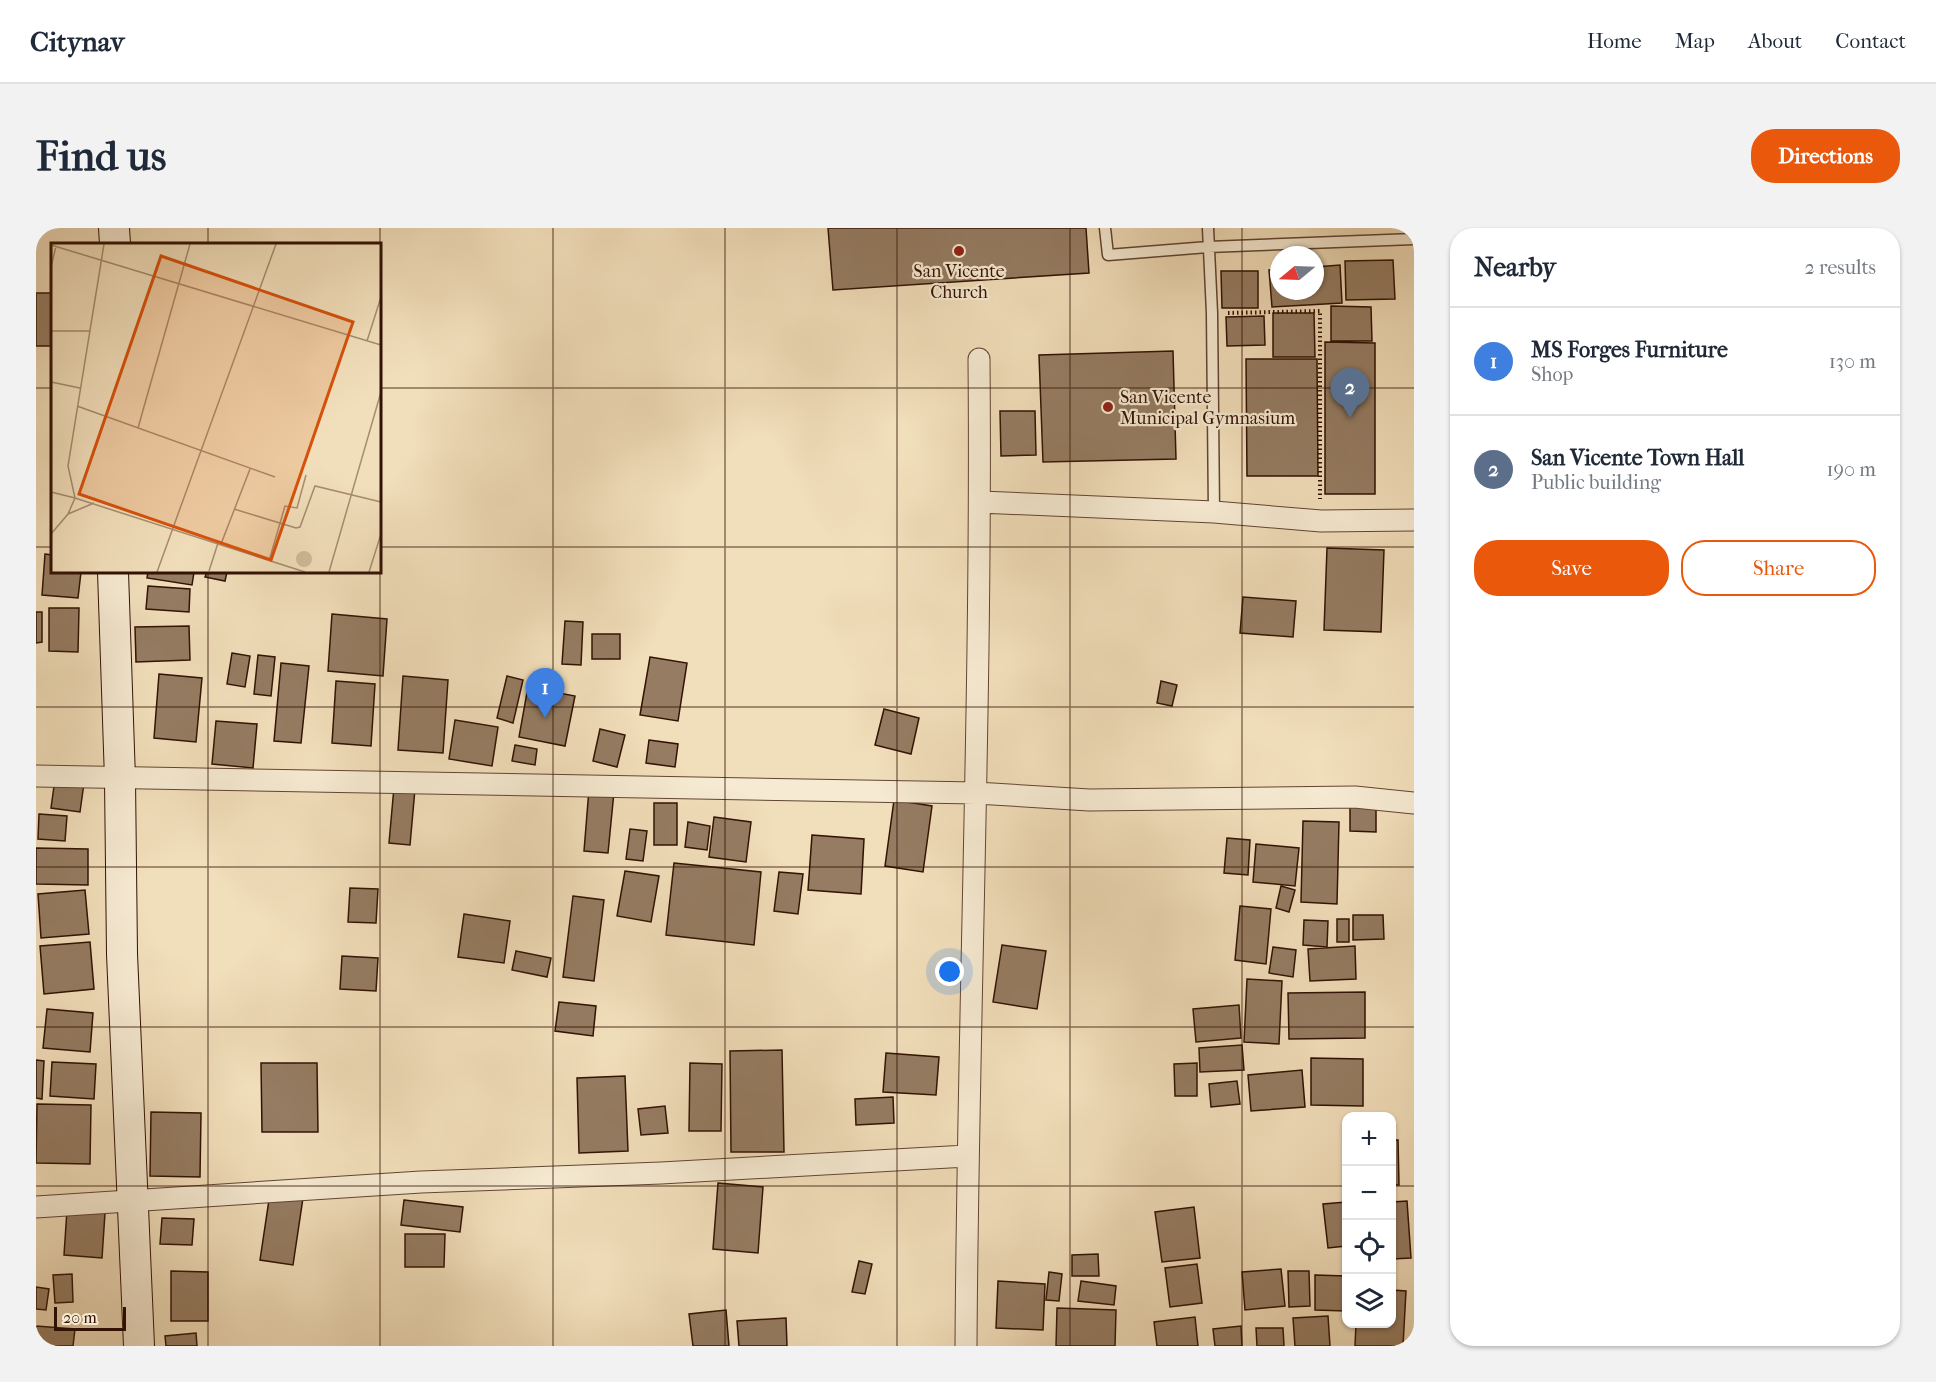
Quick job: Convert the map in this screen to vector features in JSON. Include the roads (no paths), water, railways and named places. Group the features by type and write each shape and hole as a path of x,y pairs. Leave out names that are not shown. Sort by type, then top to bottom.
{"street":[{"path":"114,228 115,243"},
{"path":"966,1346 967,1156 981,502 979,359"},
{"path":"981,502 1214,512 1321,521 1414,520"},
{"path":"113,573 120,779 122,954 139,1346"},
{"path":"36,777 976,793 1089,800 1355,797 1414,803"},
{"path":"36,1207 421,1182 661,1173 967,1156"}],"lane":[{"path":"1105,228 1108,255 1208,247 1414,239"},
{"path":"1208,228 1212,313 1214,512"}],"place":[{"name":"San Vicente Church","path":"959,251"},
{"name":"San Vicente Municipal Gymnasium","path":"1108,407"},
{"name":"San Vicente Town Hall","path":"1350,418"},
{"name":"MS Forges Furniture","path":"545,718"}]}
